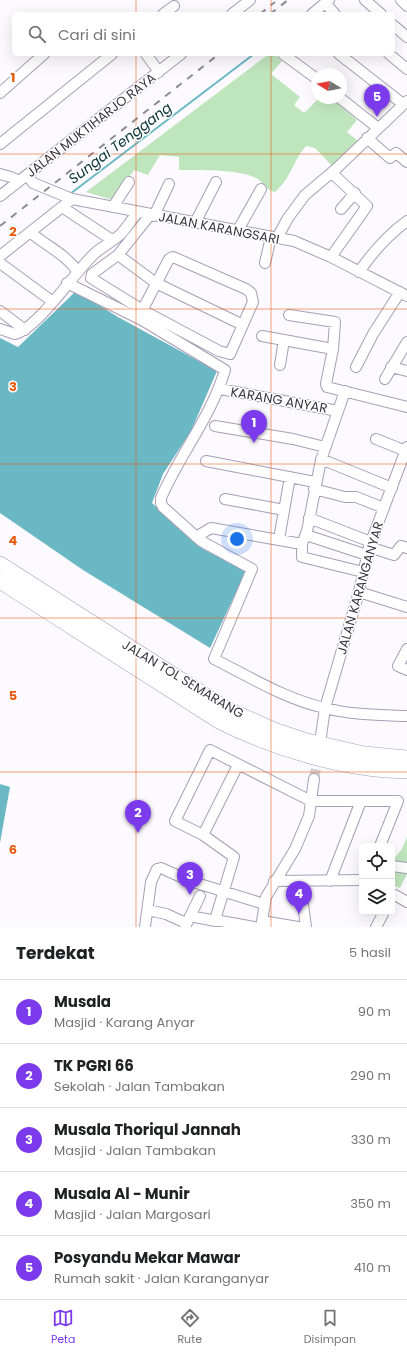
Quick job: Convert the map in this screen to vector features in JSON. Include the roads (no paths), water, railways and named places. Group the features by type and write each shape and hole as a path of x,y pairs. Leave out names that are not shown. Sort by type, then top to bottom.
{"highway":[{"name":"JALAN TOL SEMARANG","path":"0,564 225,708 274,730 307,741 364,754 407,758"},
{"name":"JALAN TOL SEMARANG","path":"0,581 219,721 250,736 289,751 313,757 359,766 407,771"}],"street":[{"path":"235,12 250,0"},
{"path":"365,0 379,12"},
{"path":"401,0 407,6"},
{"path":"314,12 327,2 334,12"},
{"path":"166,12 174,6"},
{"path":"395,27 407,37"},
{"path":"0,93 42,56"},
{"path":"0,144 110,56"},
{"path":"147,56 159,72"},
{"name":"JALAN MUKTIHARJO RAYA","path":"0,196 179,56"},
{"path":"286,56 311,75"},
{"path":"265,263 274,238 305,195 332,173 405,103 342,56"},
{"path":"392,56 407,68"},
{"path":"347,104 378,128"},
{"path":"367,138 390,158 396,152 407,162"},
{"path":"331,257 367,206 355,193 332,173"},
{"name":"JALAN KARANGSARI","path":"0,174 23,178 67,197 152,215 294,241 331,257 403,294"},
{"path":"113,207 129,182"},
{"path":"195,223 216,182"},
{"path":"144,311 145,305 169,259 173,258 246,289 251,293 253,302 233,351 227,354 144,311 91,278 92,274 118,255 152,215 169,184"},
{"path":"238,230 261,189"},
{"path":"341,209 355,193"},
{"path":"0,256 62,207 67,197"},
{"path":"62,207 112,240"},
{"path":"0,329 15,334 25,330 54,302 75,287 78,272 94,254 124,230 138,212"},
{"path":"359,272 397,228 407,220"},
{"path":"30,232 44,244 66,257 78,272"},
{"path":"118,255 156,283 243,325"},
{"path":"0,263 54,302"},
{"path":"75,287 142,320 225,370 220,389 161,498 161,503 164,507 196,537 212,548 252,569 214,659 324,714 407,716"},
{"path":"356,367 373,334 403,294"},
{"path":"0,311 25,330"},
{"path":"289,314 335,322 333,349 326,386 407,407"},
{"path":"262,336 333,349"},
{"path":"280,365 284,340"},
{"path":"385,379 407,342"},
{"path":"391,367 407,371"},
{"name":"KARANG ANYAR","path":"220,389 338,411"},
{"path":"344,391 321,459 304,539 302,557 363,572"},
{"path":"215,426 293,439 325,447"},
{"path":"376,439 406,449"},
{"name":"JALAN KARANGANYAR","path":"321,736 324,714 359,592 369,548 406,449"},
{"path":"321,459 392,488"},
{"path":"206,461 290,477 315,485 345,498 356,497 384,508"},
{"path":"279,540 290,477"},
{"path":"225,499 284,510"},
{"path":"309,518 369,548"},
{"path":"196,537 211,528 279,540 304,539 369,548 394,555 401,546 407,548"},
{"path":"359,592 407,607"},
{"path":"407,649 398,666 407,670"},
{"path":"216,921 214,917 234,857 203,835 175,821 201,765 210,750 238,765 312,791 361,802 402,801 381,843"},
{"path":"203,835 238,765"},
{"path":"259,925 264,904 274,881 295,849 304,829 309,816 312,791"},
{"path":"330,881 361,802"},
{"path":"395,866 407,868"},
{"path":"145,927 151,882 157,869 166,869 190,880 264,904"},
{"path":"274,881 359,880"},
{"path":"301,889 306,927"},
{"path":"395,895 407,902"},
{"path":"187,922 200,896"},
{"path":"148,910 166,914 187,922 216,921 298,927"},
{"path":"376,927 382,915"}],"water":[{"path":"76,291 118,317 217,371 191,431 163,474 152,503 203,549 246,571 210,648 83,570 0,513 0,338 18,347"},
{"path":"0,784 10,787 0,843"}],"waterway":[{"name":"Sungai Tenggang","path":"70,194 251,56"}],"tunnel":[{"path":"314,779 319,752"}],"railway":[{"path":"273,12 288,0"},
{"path":"262,12 275,2"},
{"path":"0,226 216,56"}],"place":[{"name":"Posyandu Mekar Mawar","path":"377,117"},
{"name":"Musala","path":"254,443"},
{"name":"TK PGRI 66","path":"138,833"},
{"name":"Musala Thoriqul Jannah","path":"190,895"},
{"name":"Musala Al - Munir","path":"299,914"}]}
